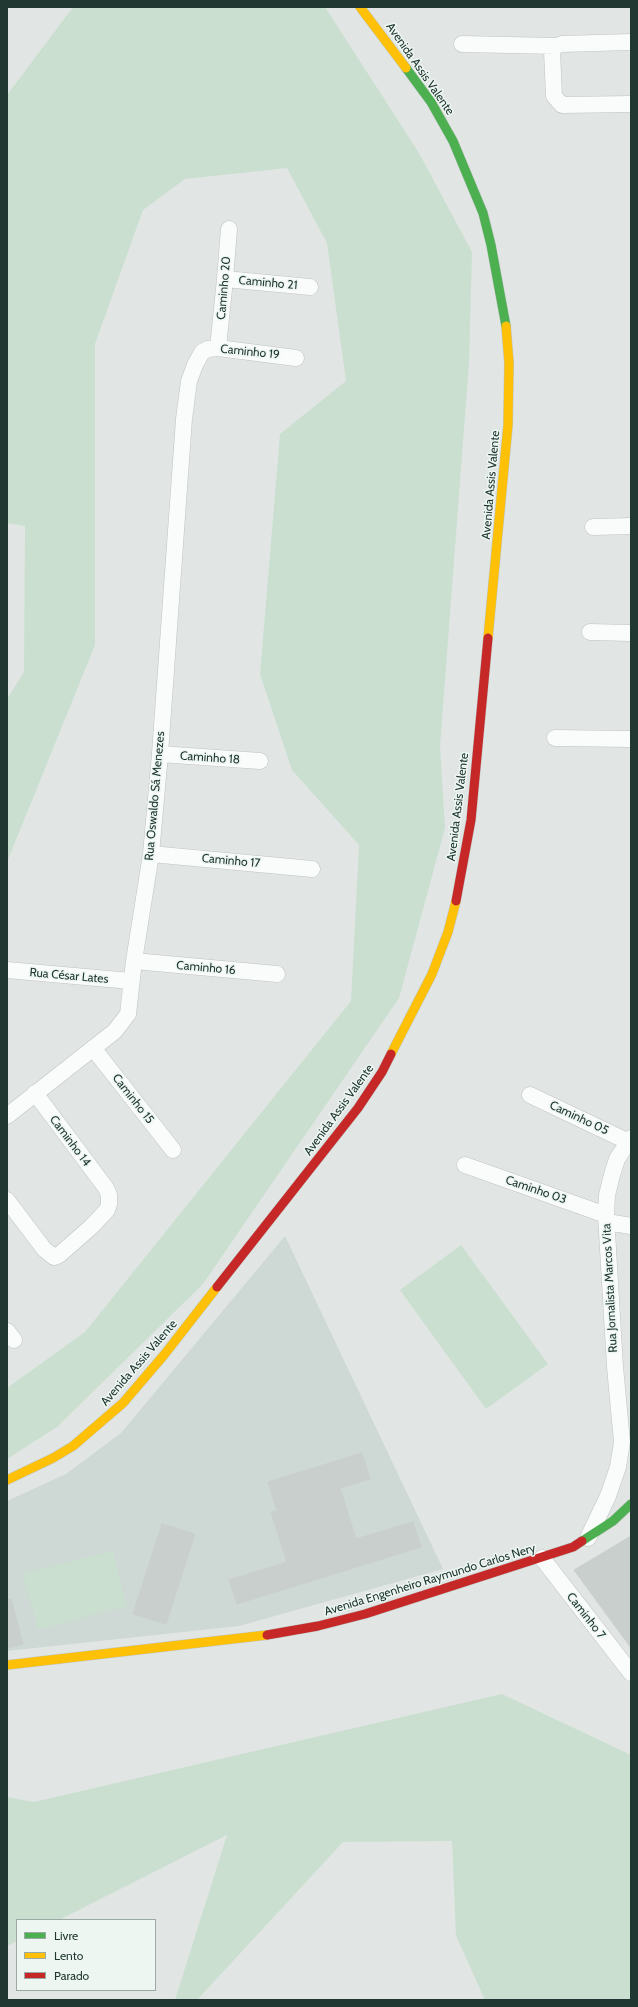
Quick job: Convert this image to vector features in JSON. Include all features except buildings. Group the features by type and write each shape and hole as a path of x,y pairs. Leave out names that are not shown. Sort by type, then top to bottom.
{"main road":[{"name":"Avenida Assis Valente","path":"7,1480 73,1446 123,1403 164,1355 358,1108 382,1072 432,974 448,932 457,897 471,820 508,432 509,363 506,328 483,213 453,141 431,102 360,7"},
{"name":"Avenida Engenheiro Raymundo Carlos Nery","path":"7,1665 271,1635 318,1626 365,1614 573,1547 587,1540 613,1521 631,1504"}],"street":[{"path":"462,44 556,46 576,43 631,42"},
{"path":"556,46 552,52 553,83 554,96 558,102 562,105 631,104"},
{"name":"Caminho 20","path":"218,348 226,279 228,229"},
{"name":"Caminho 21","path":"226,279 310,286"},
{"name":"Caminho 19","path":"184,419 190,381 195,365 202,352 208,349 218,348 296,358"},
{"name":"Rua Oswaldo Sá Menezes","path":"7,1116 34,1093 115,1031 128,1014 131,981 151,854 160,754 184,419"},
{"path":"594,527 631,526"},
{"path":"590,632 631,633"},
{"path":"555,738 631,738"},
{"name":"Caminho 18","path":"160,754 260,761"},
{"name":"Caminho 17","path":"151,854 312,869"},
{"name":"Caminho 16","path":"134,961 277,974"},
{"name":"Rua César Lates","path":"7,970 131,981"},
{"name":"Caminho 15","path":"93,1048 173,1150"},
{"name":"Caminho 14","path":"7,1200 49,1254 54,1257 59,1256 91,1227 107,1210 109,1204 109,1195 106,1188 34,1093"},
{"name":"Caminho 05","path":"530,1095 630,1141"},
{"name":"Rua Jornalista Marcos Vita","path":"587,1540 612,1484 618,1467 622,1442 615,1367 607,1195 617,1159 630,1141"},
{"name":"Caminho 03","path":"465,1165 631,1226"},
{"name":"Rua Jornalista Marcos Vita","path":"622,1442 631,1456"},
{"name":"Caminho 7","path":"542,1558 631,1673"}],"shaded area":[{"path":"285,1236 443,1569 239,1626 7,1651 7,1501 66,1474 121,1433"}],"green space":[{"path":"73,7 325,7 419,153 472,252 469,363 440,746 445,828 399,998 203,1284 57,1427 7,1459 7,1388 85,1332 351,1001 359,845 292,770 260,674 280,434 346,381 327,243 287,168 185,179 143,210 95,344 95,645 7,862 7,699 24,672 25,526 7,523 7,95"},
{"path":"461,1245 548,1364 486,1409 400,1290"},
{"path":"113,1551 127,1606 38,1629 23,1574"},
{"path":"502,1694 631,1755 631,2000 485,2000 456,1936 452,1841 343,1842 197,2000 175,2000 227,1835 61,1919 16,1919 16,1942 7,1946 7,1797 34,1802"}],"traffic: fast":[{"path":"406,68 431,102 453,141 483,213 491,245 506,326"},
{"path":"582,1541 613,1521 631,1504"}],"traffic: slow":[{"path":"360,7 406,68"},
{"path":"488,638 508,425 509,363 506,326"},
{"path":"391,1054 432,974 448,932 456,901"},
{"path":"7,1480 53,1458 73,1446 123,1403 164,1355 217,1287"},
{"path":"7,1665 267,1635"}],"traffic: jam":[{"path":"456,901 471,820 488,638"},
{"path":"217,1287 358,1108 382,1072 391,1054"},
{"path":"267,1635 318,1626 365,1614 573,1547 582,1541"}]}
